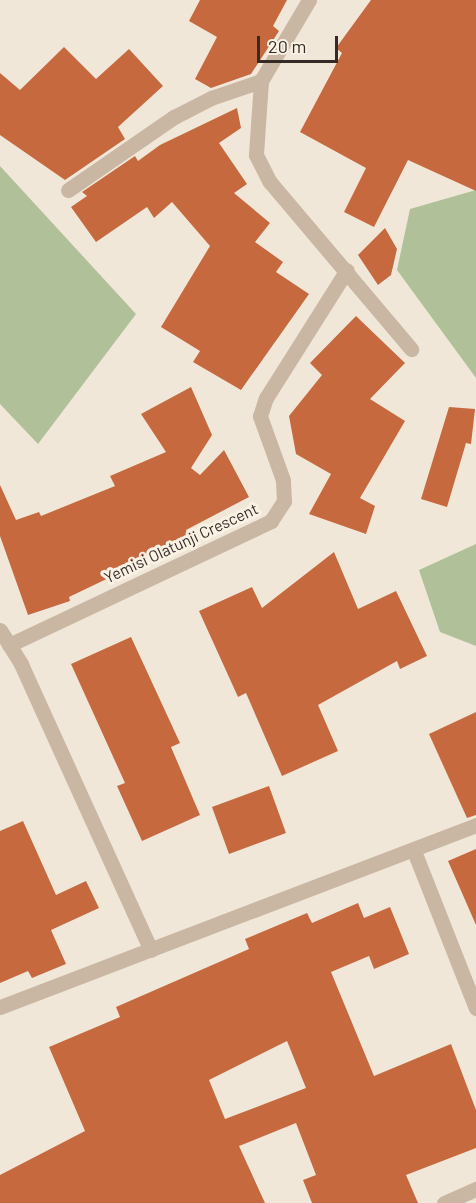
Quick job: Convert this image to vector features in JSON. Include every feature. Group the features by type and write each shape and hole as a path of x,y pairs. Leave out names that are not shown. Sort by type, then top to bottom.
{"street":[{"path":"309,0 261,81 256,155 270,182 347,270 411,349"},
{"path":"68,190 174,117 211,98 261,81"},
{"name":"Yemisi Olatunji Crescent","path":"9,645 271,520 284,501 283,480 260,416 266,398 347,270"},
{"path":"0,630 151,950"},
{"path":"0,1007 414,851 476,825"},
{"path":"414,851 476,1008"},
{"path":"444,1203 476,1189"}],"green space":[{"path":"0,166 136,314 38,444 0,404"},
{"path":"476,190 476,378 397,270 410,209"},
{"path":"476,544 476,646 440,632 419,570"}],"building":[{"path":"200,0 287,0 273,26 279,31 251,74 211,88 195,79 217,37 189,21"},
{"path":"371,0 476,0 476,191 408,160 374,227 344,212 366,168 300,132 342,53 336,48"},
{"path":"64,47 96,79 129,49 163,86 118,127 125,139 65,180 0,135 0,73 20,90"},
{"path":"237,108 241,128 219,143 247,184 234,193 270,223 255,242 283,262 276,272 309,294 241,390 193,362 200,351 161,327 210,246 172,202 154,218 147,207 96,242 71,207 87,196 82,192 135,156 138,161 160,145"},
{"path":"385,228 397,249 391,275 378,285 358,255"},
{"path":"356,316 405,363 370,399 405,421 360,498 375,506 366,534 309,514 331,474 296,454 289,416 322,375 310,363"},
{"path":"191,387 212,435 191,468 200,475 224,450 249,497 186,530 190,539 69,597 70,601 28,615 0,536 0,485 16,520 39,512 41,516 115,486 110,476 166,452 141,414"},
{"path":"449,407 475,409 471,444 466,443 447,507 421,499"},
{"path":"334,552 358,609 396,591 427,656 400,669 397,661 318,705 338,751 282,776 246,693 238,697 199,611 252,587 262,608"},
{"path":"131,637 180,743 171,747 200,815 142,841 117,786 125,783 71,664"},
{"path":"476,712 476,815 467,818 429,734"},
{"path":"269,786 286,833 229,854 212,807"},
{"path":"23,821 56,895 86,881 99,908 51,930 66,964 32,978 28,971 0,983 0,831"},
{"path":"476,849 476,925 448,861"},
{"path":"358,903 364,918 390,907 409,954 374,969 369,956 331,972 374,1076 451,1044 476,1110 476,1148 406,1175 418,1203 312,1203 303,1180 316,1175 296,1123 239,1146 265,1203 0,1203 0,1175 85,1131 49,1047 120,1017 116,1007 249,949 245,939 307,913 312,923","holes":["287,1041 306,1088 225,1119 209,1080"]}]}
